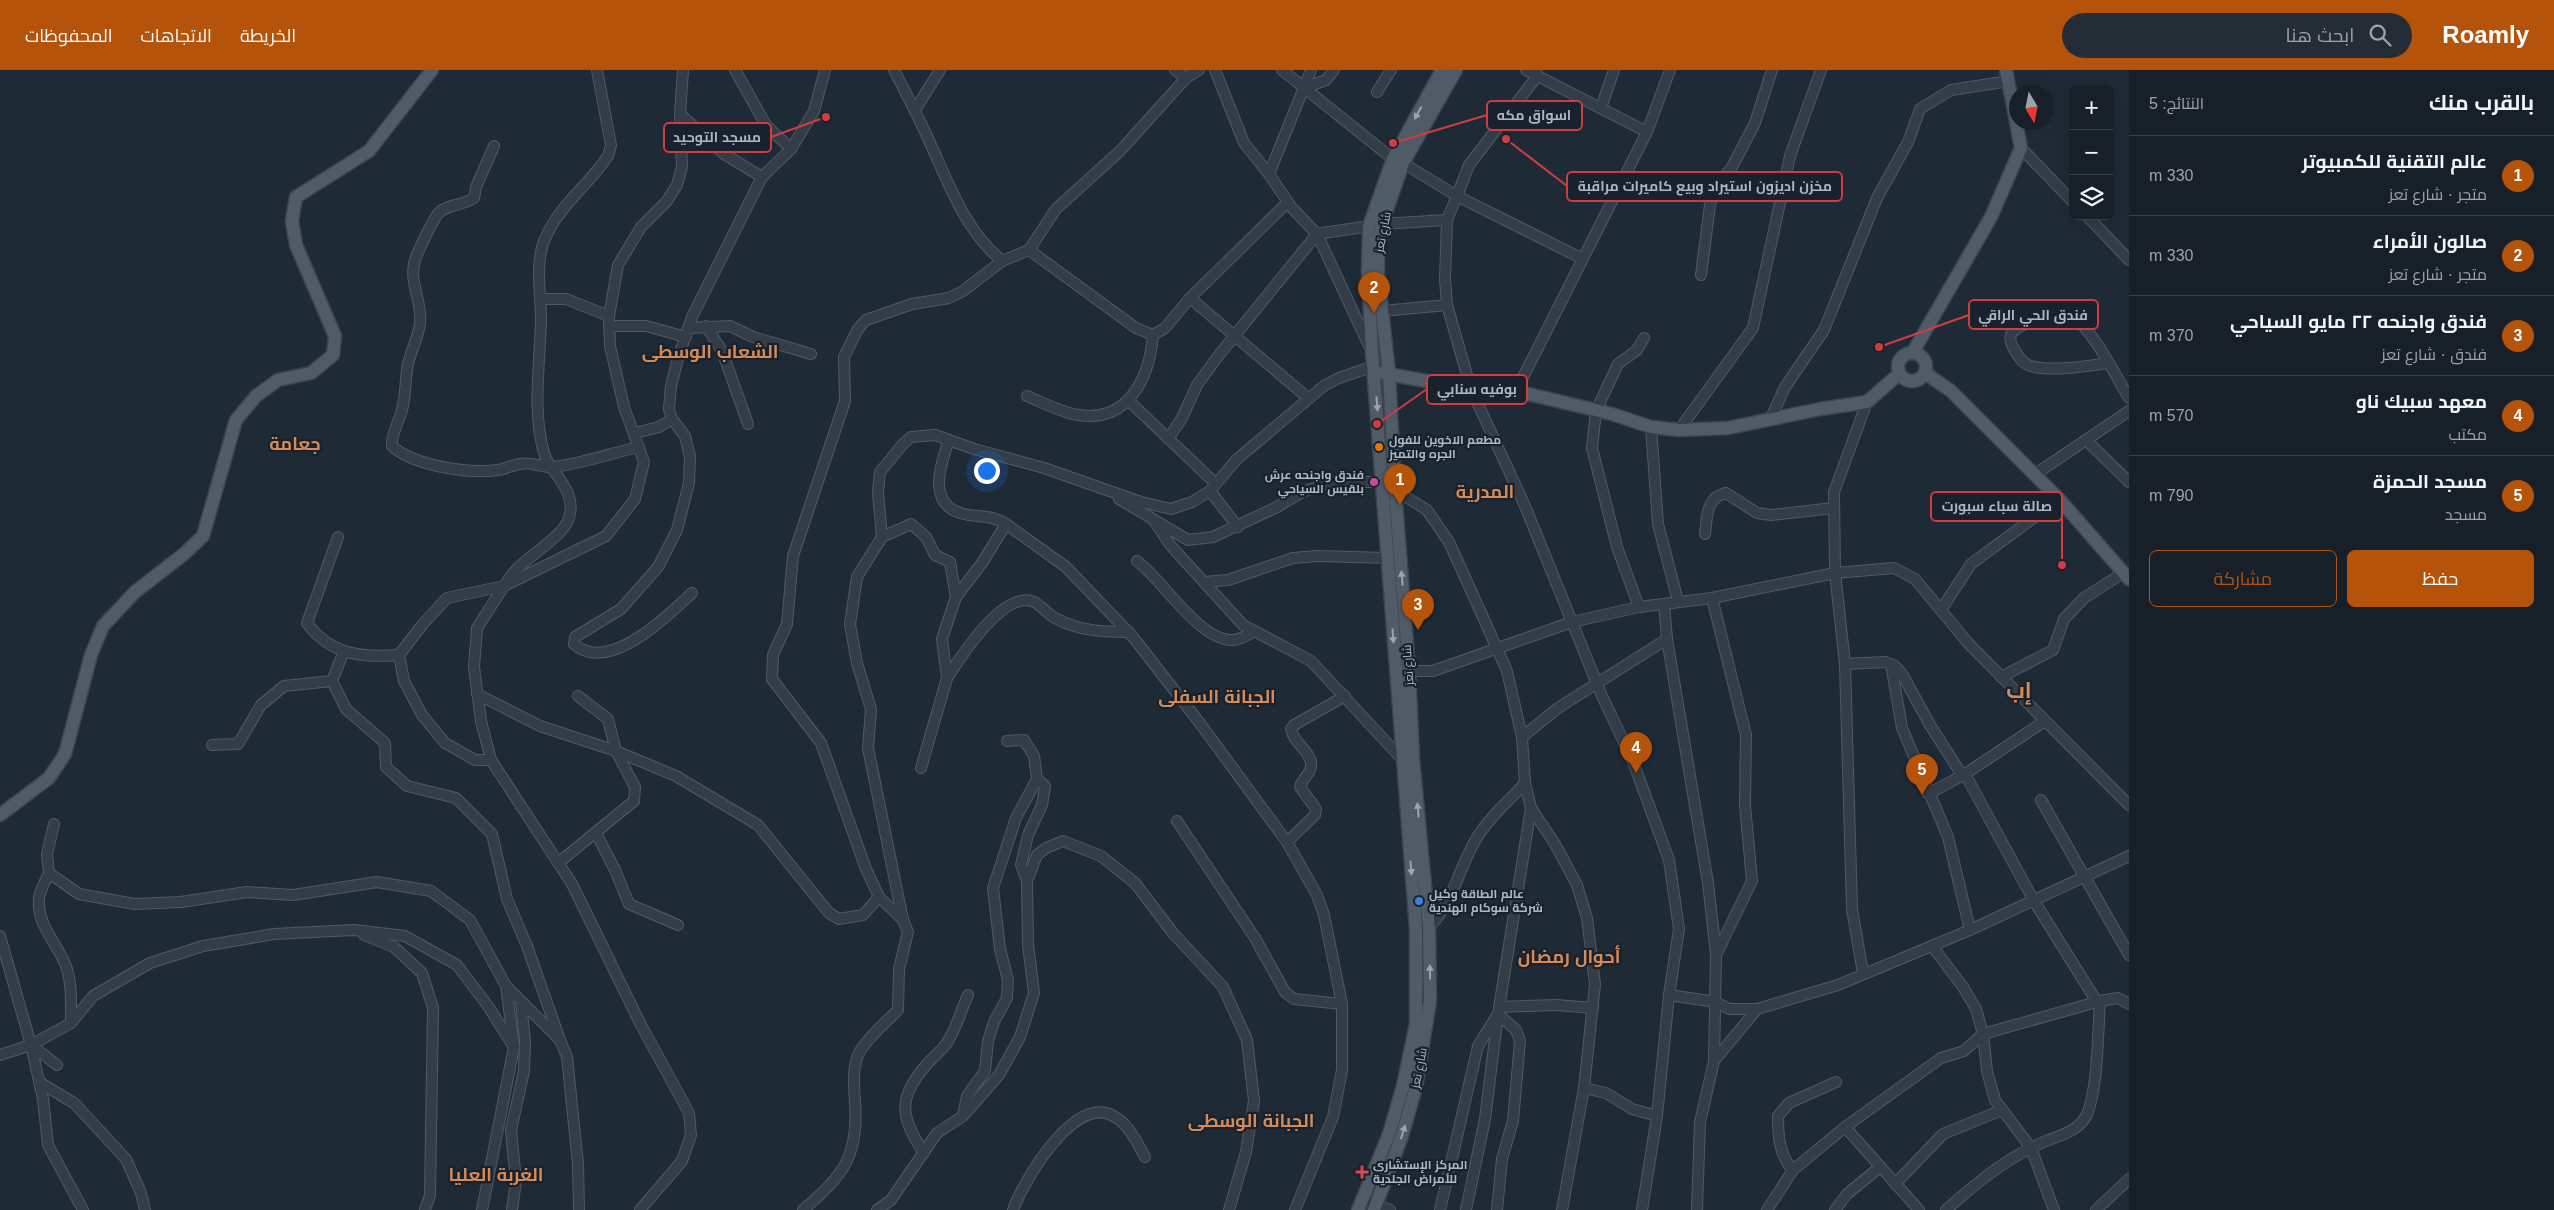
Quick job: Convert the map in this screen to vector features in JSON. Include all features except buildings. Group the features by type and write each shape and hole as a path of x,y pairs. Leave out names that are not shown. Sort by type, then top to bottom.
{"main road":[{"path":"0,816 49,778 65,754 91,655 103,626 135,592 184,554 203,536 236,420 256,396 278,380 311,373 333,355 335,336 296,244 292,221 296,197 368,150 432,70"},
{"name":"شارع تعز","path":"1374,1208 1402,1136 1416,1087 1430,1001 1408,759 1386,558 1368,272 1375,225 1398,161 1442,70"},
{"name":"شارع تعز","path":"1398,161 1456,70"},
{"path":"1913,352 1990,217 2021,148 2007,76"},
{"name":"شارع تعز","path":"1375,225 1378,248 1378,273 1389,373 1394,490 1409,671 1408,759"},
{"path":"1913,352 1921,356 1926,363 1925,373 1921,378 1913,381 1905,380 1899,374 1897,366 1900,359 1906,354 1913,352"},
{"path":"1374,370 1471,389 1516,391 1651,427 1679,430 1728,428 1820,409 1867,402 1899,374"},
{"path":"1925,373 1950,391 2059,499 2126,576"},
{"name":"شارع تعز","path":"1360,1205 1389,1134 1403,1086 1416,1024 1422,928"}],"street":[{"path":"597,70 611,145 610,150 601,167 556,217 543,242 538,388 540,428 544,454 563,480 569,499 570,517 564,528 515,571 477,628 474,667 480,721 491,760 572,884 641,1025 688,1112 691,1135 682,1161 640,1210"},
{"path":"338,537 307,623 318,638 344,651 370,658 399,655 446,598 504,586 606,536 635,499 644,462 624,407 610,346 609,320 618,265 641,227 666,201 677,185 682,167 680,114 683,70"},
{"path":"735,70 766,125 791,149"},
{"path":"692,593 660,622 624,646 604,653 580,650 574,644 576,637 621,609 658,567 677,530 689,483 690,456 685,436 672,419 669,409 671,386 687,332 762,178 791,149 814,111 825,70"},
{"path":"894,70 915,110 956,200 974,233 1002,261"},
{"path":"915,110 940,70"},
{"path":"1175,70 1186,78"},
{"path":"902,920 879,897 866,869 821,743 772,679 773,655 787,624 793,556 845,401 844,357 858,328 866,320 883,312 912,304 948,298 963,291 1002,261 1029,250 1056,209 1120,151 1186,78 1199,70"},
{"path":"1215,70 1244,143 1269,174 1288,202 1317,234 1372,353"},
{"path":"1282,70 1398,161 1457,196 1581,258"},
{"path":"1269,174 1311,70"},
{"path":"1304,88 1326,80 1334,70"},
{"path":"1377,92 1391,70"},
{"path":"1526,70 1647,132"},
{"path":"1601,108 1614,70"},
{"path":"1516,391 1581,258 1647,132 1670,70"},
{"path":"1701,275 1710,205 1714,189 1732,167 1755,123 1772,70"},
{"path":"1679,430 1752,328 1790,156 1821,70"},
{"path":"1538,75 1469,165 1448,220 1445,279 1447,305 1471,389 1525,506 1598,682 1602,696 1632,759 1669,860 1679,929 1669,995 1657,1116 1642,1210"},
{"path":"1770,420 1785,387 1824,330 1877,198 1908,142 1920,109 1951,90 2007,76"},
{"path":"680,114 724,154 762,178"},
{"path":"494,146 476,187 474,198 467,203 449,207 437,214 415,258 412,273 414,288 420,305 420,324 411,349 403,407 392,439 392,446 402,455 459,470 499,470 521,463 536,463 552,467 639,447"},
{"path":"2021,148 2069,198"},
{"path":"1153,335 1165,328 1190,298 1288,202"},
{"path":"1168,439 1182,418 1197,385 1317,234 1375,225 1448,220"},
{"path":"2091,220 2129,260"},
{"path":"1029,250 1136,328 1153,335"},
{"path":"1190,298 1308,398"},
{"path":"540,299 566,299 609,320 687,332 706,326 730,326 753,337 811,354"},
{"path":"1382,311 1447,305"},
{"path":"2108,363 2078,368 2031,366 2022,362 2013,348 2010,339 2012,332 2019,327 2052,315 2065,313 2073,317 2098,346 2129,398"},
{"path":"706,326 722,351 748,424"},
{"path":"1027,396 1070,413 1100,415 1117,409 1129,401 1139,388 1151,356 1153,335"},
{"path":"1639,607 1617,547 1592,448 1596,411 1618,364 1637,350 1644,338"},
{"path":"882,537 878,494 880,472 911,437 935,435 1044,468 1141,502 1171,508 1192,502 1213,487 1237,458 1283,422 1308,398 1339,378 1374,370"},
{"path":"1129,401 1213,487 1238,527"},
{"path":"1863,973 1852,909 1845,664 1836,573 1834,492 1867,402"},
{"path":"2034,475 2129,411"},
{"path":"635,433 659,427 672,419"},
{"path":"1651,427 1658,524 1678,601"},
{"path":"949,440 939,468 939,492 943,501 949,508 966,515 997,518 1006,524 1066,567 1129,632 1202,726 1287,842 1317,896 1326,924 1342,1004 1342,1070 1333,1117 1295,1210"},
{"path":"2086,440 2129,482"},
{"path":"1102,489 1188,540 1213,537 1238,527 1302,492 1332,482 1382,482"},
{"path":"1394,490 1426,510 1449,542 1507,671 1522,737 1525,783 1531,808 1556,844 1577,884 1587,918 1595,984 1593,1008 1584,1088 1562,1210"},
{"path":"1705,534 1710,503 1719,495 1726,493 1757,513 1771,515 1834,508"},
{"path":"1940,610 1971,564 2059,499"},
{"path":"1154,521 1171,546 1243,625 1311,661 1408,759"},
{"path":"803,1210 842,1171 852,1155 857,1123 854,1086 855,1065 860,1051 898,1010 899,969 908,932 902,920 868,748 871,709 856,664 850,624 857,577 882,537 911,524 926,537 935,556 950,562 956,597"},
{"path":"946,678 942,639 956,597 982,563 1006,524"},
{"path":"1204,582 1228,580 1293,558 1317,556 1386,558"},
{"path":"1137,561 1150,571 1205,630 1219,638 1235,640 1255,631"},
{"path":"1409,671 1433,671 1572,622 1639,607 1712,598 1836,573 1894,568 1915,579 1968,643 2129,805"},
{"path":"2001,677 2053,650 2064,619 2084,598 2126,576"},
{"path":"1712,598 1746,735 1745,805 1752,875 1750,888 1716,955"},
{"path":"921,768 946,678 974,637 1001,611 1025,600 1034,602 1054,618 1081,629 1129,632"},
{"path":"1664,604 1666,639 1708,883 1716,955 1714,1061 1700,1122 1696,1210"},
{"path":"1522,737 1558,708 1666,639"},
{"path":"344,651 332,680 346,709 385,743 386,767 408,786 456,798 492,834 507,899 527,946 567,1057 573,1107 579,1210"},
{"path":"399,655 404,681 422,715 445,742 474,760 491,760"},
{"path":"1845,664 1885,662 1891,664 1902,674 1930,725 1963,774 2034,901 2099,1002 2094,1083 2085,1118 2070,1132 2031,1148 2007,1162 1946,1210"},
{"path":"1891,664 1902,728 1928,794 1948,837 1970,930"},
{"path":"212,745 238,744 261,705 284,686 332,680"},
{"path":"477,694 540,726 616,751 676,776 758,825 829,913 839,919 863,915 879,897"},
{"path":"558,863 634,801 636,794 635,787 616,751 608,719 578,696"},
{"path":"1287,842 1314,815 1316,809 1300,787 1312,765 1310,759 1292,735 1291,729 1294,725 1345,696"},
{"path":"1928,794 1963,774 2045,721"},
{"path":"963,1116 967,1096 985,1071 988,1041 994,1022 1007,998 1008,980 1000,949 993,888 1016,818 1037,779 1034,756 1024,740 1007,741"},
{"path":"1028,881 1021,865 1028,835 1042,805 1045,786 1037,779"},
{"path":"1422,928 1442,913 1453,893 1475,840 1525,783"},
{"path":"2041,800 2129,955"},
{"path":"1466,1210 1485,1119 1499,1010 1531,808"},
{"path":"1176,821 1255,938 1285,992 1294,999 1342,1004"},
{"path":"54,824 48,854 49,872 39,897 42,925 58,950 67,970 72,997 71,1023"},
{"path":"596,833 615,870 629,904 678,925"},
{"path":"877,1210 891,1200 937,1133 963,1116 999,1075 1020,1037 1034,993 1028,945 1028,881 1037,855 1055,843 1063,841 1101,856 1135,883 1172,933 1223,987 1247,1040 1254,1101 1246,1152 1230,1210"},
{"path":"1669,995 1716,1002 1729,1009 1757,1009 1838,985 1970,930 2129,856"},
{"path":"49,872 80,894 134,904 181,902 247,892 293,895 377,882 431,891 470,920 506,986 560,1040"},
{"path":"0,1055 31,1045 71,1023 93,996 150,963 204,946 274,934 354,930 405,936 457,965 488,1006 514,1047"},
{"path":"354,930 394,947 422,973 433,1008 430,1195 425,1210"},
{"path":"0,936 31,1045 39,1082 48,1146 83,1210"},
{"path":"1932,946 1963,987 1976,1009 1983,1034 1987,1072 1995,1100 2031,1148 2050,1209"},
{"path":"482,1210 514,1047 506,986"},
{"path":"924,1153 909,1131 905,1105 908,1092 926,1065 948,1042 968,995"},
{"path":"1767,1210 1793,1170 1845,1127 1941,1058 1964,1051 1983,1034 2118,998 2129,1004"},
{"path":"512,1210 516,1182 511,1130 524,1071 525,1041 522,1002"},
{"path":"1499,1010 1556,1005 1593,1008"},
{"path":"1714,1061 1757,1009"},
{"path":"1440,1210 1478,1046 1499,1010"},
{"path":"1497,1210 1502,1159 1513,1121 1520,1041 1516,1030 1499,1010"},
{"path":"31,1045 57,1065"},
{"path":"39,1082 74,1103 126,1159 141,1193 145,1210"},
{"path":"1793,1170 1784,1160 1778,1116 1789,1102 1836,1082"},
{"path":"1584,1088 1606,1093 1632,1109 1657,1116"},
{"path":"1895,1184 1943,1134 2002,1110"},
{"path":"1013,1210 1020,1191 1064,1129 1092,1114 1109,1113 1128,1127 1145,1157"},
{"path":"1845,1127 1919,1210"},
{"path":"1835,1210 1847,1194 1880,1167"},
{"path":"2096,1210 2129,1179"},
{"path":"1360,1205 1390,1210"}],"place":[{"name":"مسجد التوحيد","path":"826,117"},
{"name":"مخزن اديزون استيراد وبيع كاميرات مراقبة","path":"1506,139"},
{"name":"اسواق مكه","path":"1393,143"},
{"name":"صالون الأمراء","path":"1374,313"},
{"name":"فندق الحي الراقي","path":"1879,347"},
{"name":"بوفيه سنابي","path":"1377,424"},
{"name":"مطعم الاخوين للفول الجره والتميز","path":"1379,447"},
{"name":"فندق واجنحه عرش بلقيس السياحي","path":"1374,482"},
{"name":"عالم التقنية للكمبيوتر","path":"1400,505"},
{"name":"صالة سباء سبورت","path":"2062,565"},
{"name":"فندق واجنحه ٢٢ مايو السياحي","path":"1418,630"},
{"name":"معهد سبيك ناو","path":"1636,773"},
{"name":"مسجد الحمزة","path":"1922,795"},
{"name":"عالم الطاقة وكيل شركة سوكام الهندية","path":"1419,901"},
{"name":"المركز الإستشاري للأمراض الجلدية","path":"1362,1172"}],"district":[{"name":"الشعاب الوسطى","path":"710,352"},
{"name":"جعامة","path":"295,444"},
{"name":"المدرية","path":"1485,492"},
{"name":"إب","path":"2019,690"},
{"name":"الجبانة السفلى","path":"1217,697"},
{"name":"أحوال رمضان","path":"1569,957"},
{"name":"الجبانة الوسطى","path":"1251,1121"},
{"name":"الغربة العليا","path":"496,1175"}]}
